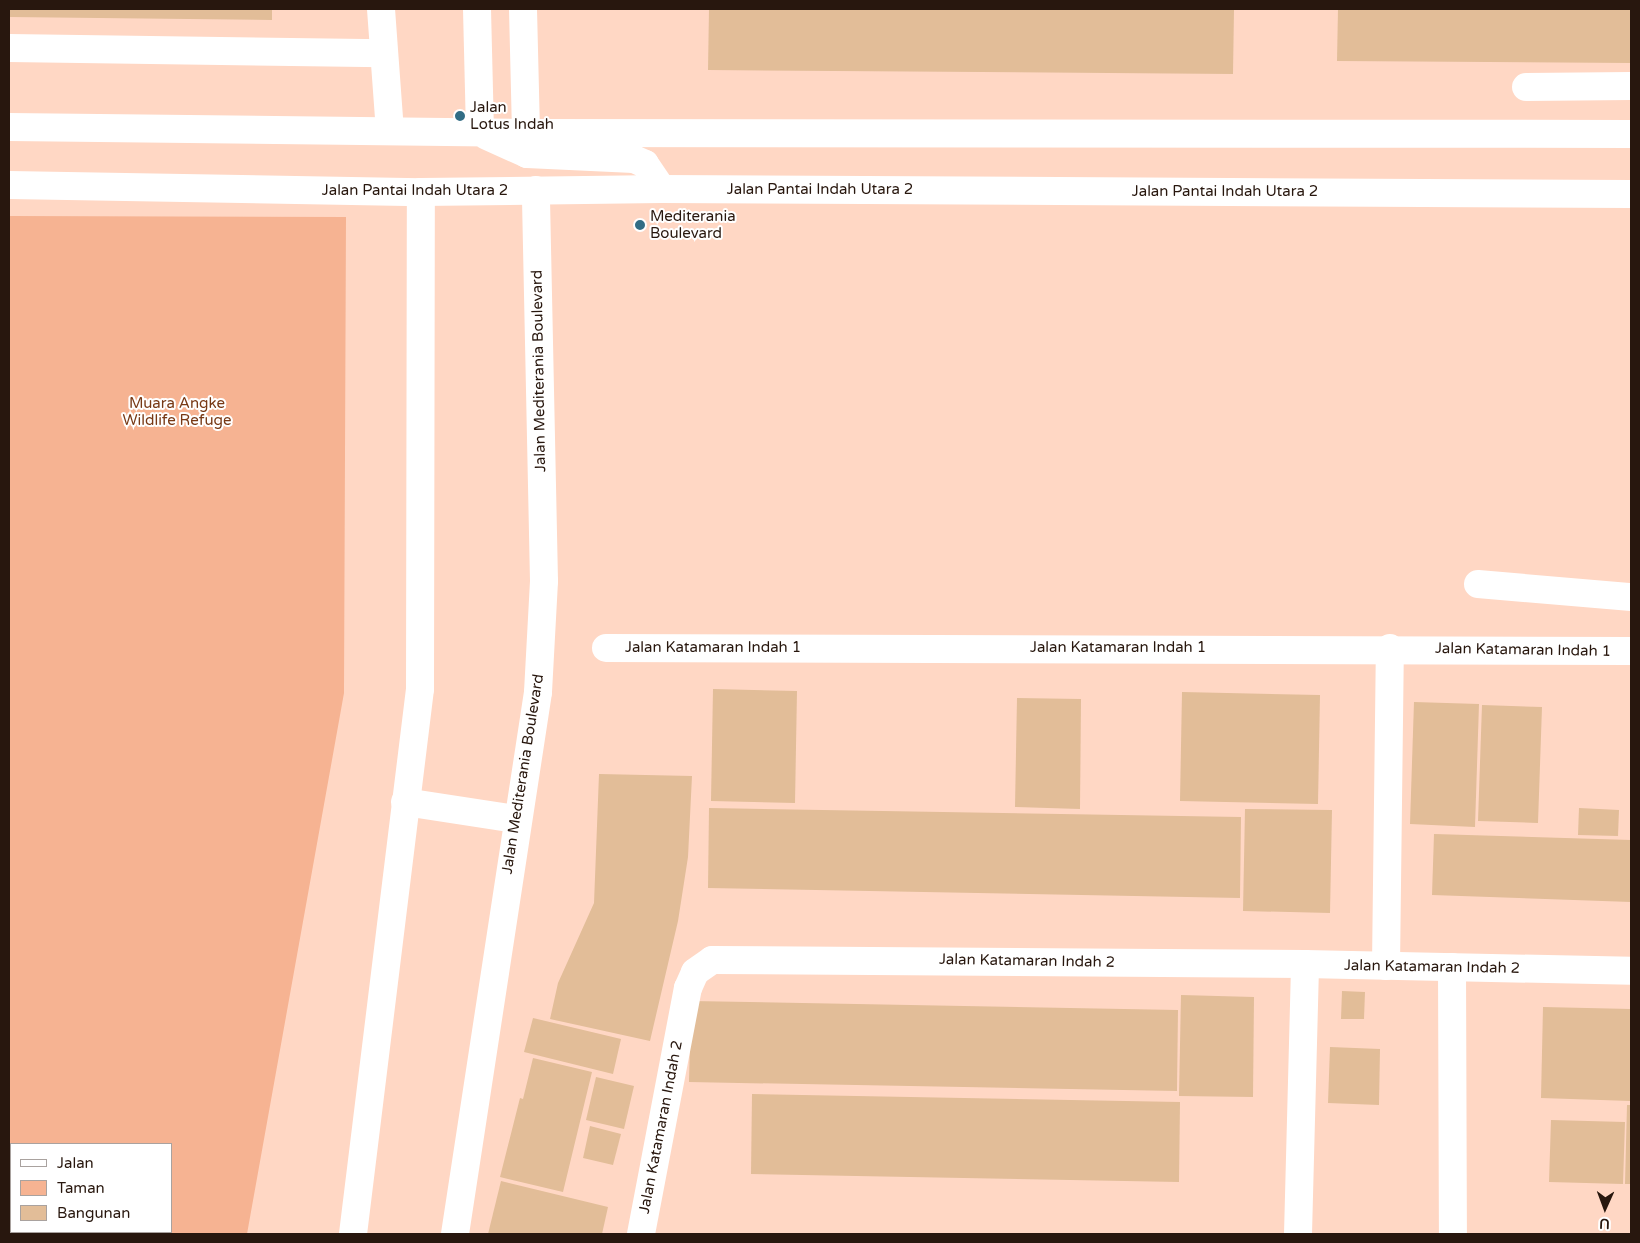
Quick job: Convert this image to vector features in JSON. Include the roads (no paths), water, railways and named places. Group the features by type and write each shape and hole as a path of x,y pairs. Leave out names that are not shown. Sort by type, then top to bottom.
{"street":[{"path":"381,9 390,131"},
{"path":"477,9 480,132"},
{"path":"523,9 526,133"},
{"path":"9,48 384,53"},
{"path":"1526,87 1631,86"},
{"path":"9,127 526,133 1631,134"},
{"path":"480,132 527,154 634,159 645,164 662,189"},
{"name":"Jalan Pantai Indah Utara 2","path":"9,185 421,192 662,189 1631,194"},
{"name":"Jalan Mediterania Boulevard","path":"454,1234 516,819 538,692 544,582 536,190"},
{"path":"353,1234 420,689 421,192"},
{"path":"1478,584 1631,597"},
{"name":"Jalan Katamaran Indah 1","path":"606,648 1390,648 1631,651"},
{"path":"1386,966 1390,648"},
{"path":"405,802 516,819"},
{"name":"Jalan Katamaran Indah 2","path":"640,1234 688,988 702,964 712,960 734,958 1305,964 1631,971"},
{"path":"1298,1234 1305,964"},
{"path":"1452,967 1453,1234"}],"place":[{"name":"Jalan Lotus Indah","path":"460,116"},
{"name":"Mediterania Boulevard","path":"640,225"}],"park label":[{"name":"Muara Angke Wildlife Refuge","path":"177,412"}]}
